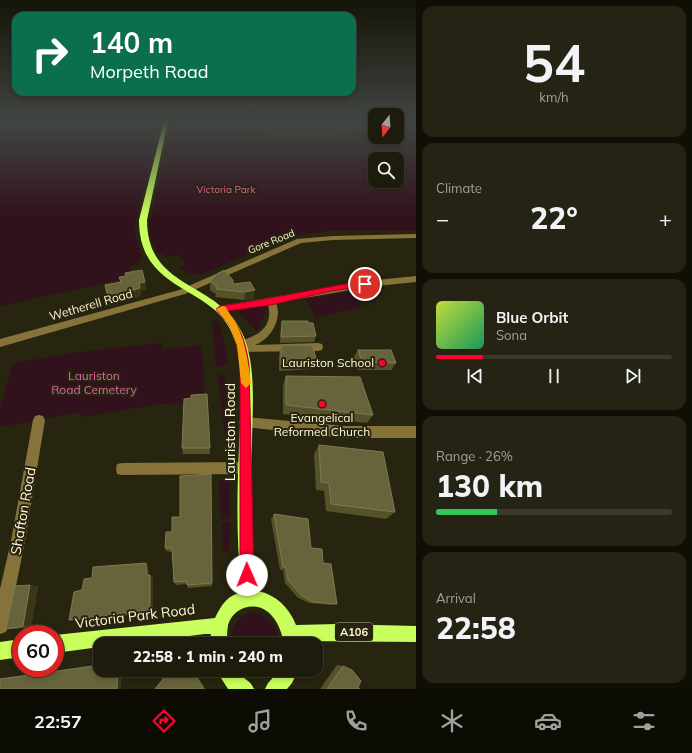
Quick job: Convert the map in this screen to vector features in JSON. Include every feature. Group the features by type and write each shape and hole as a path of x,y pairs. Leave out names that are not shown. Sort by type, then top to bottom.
{"main road":[{"name":"Lauriston Road","path":"159,153 143,220 142,236 148,252 157,267 188,290 220,309 233,324 242,347 246,381 245,468 247,575 251,597"},
{"path":"219,637 220,626 225,613 235,602 251,597"},
{"name":"A106","path":"251,597 263,598 275,606 284,619 291,637"},
{"name":"Victoria Park Road","path":"64,643 205,626 220,626"},
{"name":"A106","path":"305,637 336,632 416,634"},
{"path":"0,651 12,649"},
{"path":"230,677 233,682 245,689"},
{"path":"274,689 286,677"}],"street":[{"name":"Gore Road","path":"188,290 300,241 333,238 416,236"},
{"path":"220,309 271,302 349,286 416,278"},
{"name":"Wetherell Road","path":"0,343 188,290"},
{"path":"242,347 264,335 274,314 274,307 271,302"},
{"path":"242,347 318,347"},
{"name":"Shafton Road","path":"0,626 18,541 39,420"},
{"path":"245,422 345,432 416,432"},
{"path":"122,469 245,468"}],"green space":[{"path":"0,153 154,153 134,229 141,257 137,264 129,267 133,277 0,306"},
{"name":"Victoria Park","path":"164,153 368,153 368,188 404,188 404,153 416,153 416,231 327,231 300,235 265,247 203,274 190,273 178,268 186,265 178,255 168,257 157,252 152,243 149,228"},
{"path":"350,292 362,307 315,317 306,299"},
{"path":"268,306 257,331 236,309"},
{"path":"212,321 219,323 228,365 216,367"},
{"name":"Lauriston Road Cemetery","path":"162,343 163,349 202,346 205,402 159,404 81,417 81,412 0,427 0,408 13,363 79,352"},
{"path":"218,375 226,375 234,453 227,453"},
{"path":"221,480 230,480 230,519 221,518 219,482"},
{"path":"222,523 231,523 228,552 223,551"},
{"path":"248,613 255,613 266,617 274,626 279,637 232,637 237,622"}],"building":[{"path":"142,270 145,282 139,283 140,288 108,298 105,285 121,282 119,277 126,276 125,273"},
{"path":"224,270 233,280 233,284 250,282 255,290 245,292 216,289 217,287 210,281"},
{"path":"282,321 308,321 309,323 313,323 316,336 281,337"},
{"path":"284,345 312,345 317,361 281,364 281,347"},
{"path":"358,350 391,350 396,363 362,362"},
{"path":"286,376 360,377 373,415 286,405"},
{"path":"207,394 210,448 182,448 184,399 191,398 191,395"},
{"path":"319,445 383,452 395,512 331,504 329,483 321,482"},
{"path":"211,474 212,583 187,585 187,581 174,582 172,548 165,548 166,532 172,532 172,517 180,517 180,476"},
{"path":"274,514 308,519 311,548 322,549 323,563 331,564 337,604 313,602 301,595 288,580 286,567 283,567"},
{"path":"146,563 147,575 150,575 150,610 69,620 74,592 82,590 84,579 92,578 93,567"},
{"path":"30,585 23,625 12,625 12,628 6,629 15,586"},
{"path":"93,666 93,677 118,677 117,689 0,689 0,679 14,677 64,677 64,670"},
{"path":"343,666 352,670 361,681 358,687 360,689 327,689"},
{"path":"164,677 196,677 204,689 155,689"}],"slow traffic":[{"path":"223,309 220,309 233,324 238,335 242,349 246,383"}],"place":[{"name":"Lauriston School","path":"382,363"},
{"name":"Evangelical Reformed Church","path":"322,404"}],"route":[{"path":"247,575 245,468 246,381 242,349 238,335 233,324 220,309 271,302 331,289 365,284"}]}
